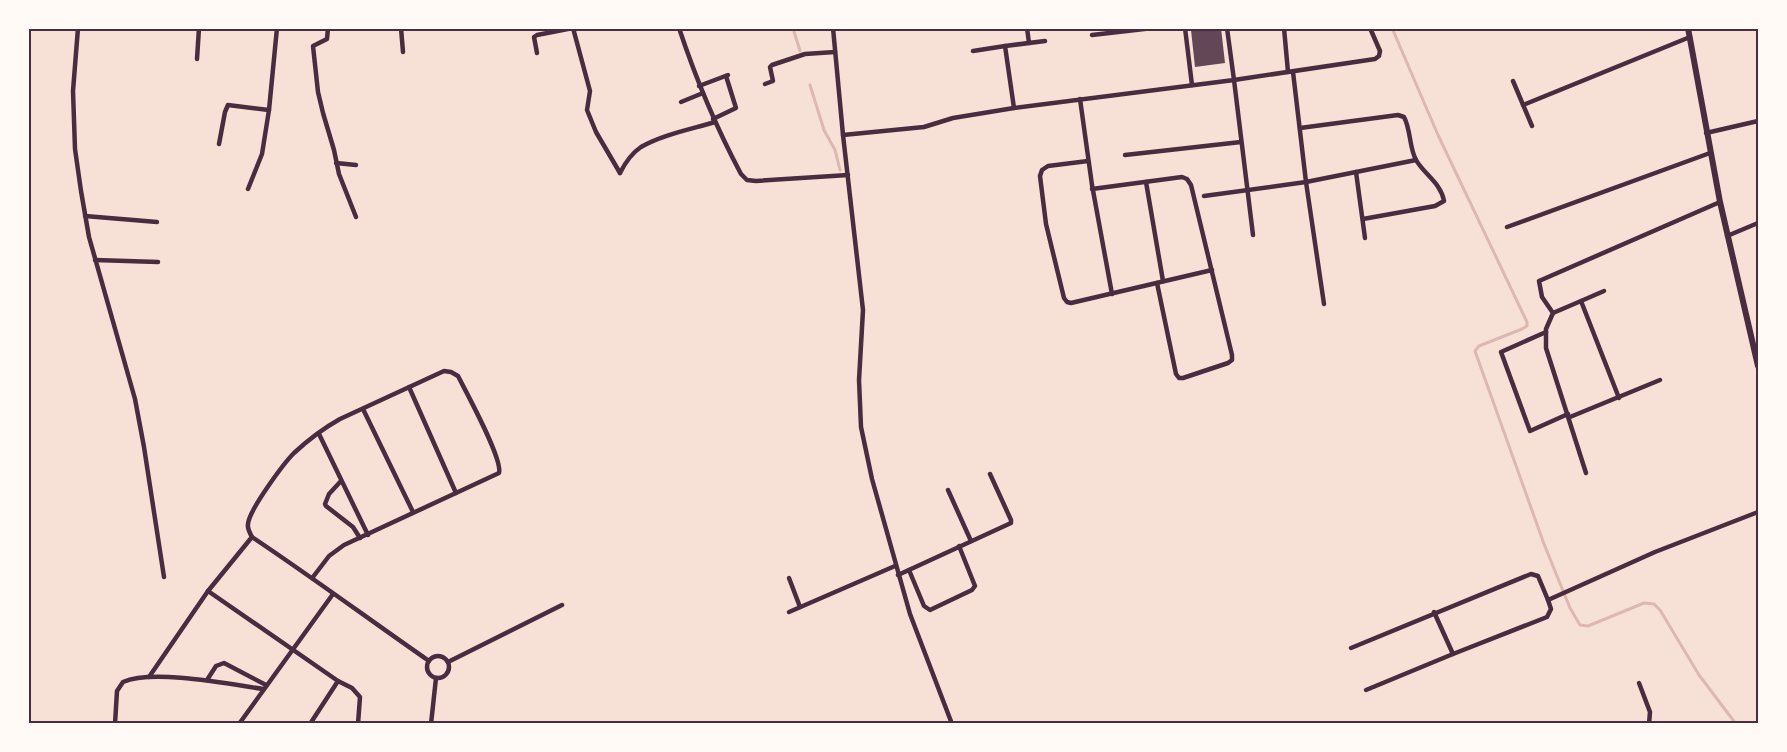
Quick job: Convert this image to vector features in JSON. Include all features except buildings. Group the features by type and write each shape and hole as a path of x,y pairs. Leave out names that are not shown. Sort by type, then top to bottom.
{"main road":[{"path":"1688,28 1727,236 1758,366"}],"street":[{"path":"78,28 73,91 75,149 95,260 135,399 164,577"},
{"path":"197,59 199,28"},
{"path":"248,189 262,154 277,28"},
{"path":"328,28 327,39 314,45 318,92 339,174 356,217"},
{"path":"373,28 381,28"},
{"path":"401,28 403,52"},
{"path":"537,53 534,37 537,34 573,28 590,91 587,110 596,132 620,173 624,165 642,147 714,121 736,108 727,75 699,86"},
{"path":"679,28 714,121 741,174 747,180 848,175"},
{"path":"833,28 863,310 859,380 861,427 895,566 917,633 952,723"},
{"path":"1027,28 1029,43"},
{"path":"1092,35 1115,30 1153,28"},
{"path":"1185,28 1192,85"},
{"path":"1227,28 1253,235"},
{"path":"1284,28 1324,304"},
{"path":"843,135 924,127 953,118 1014,108 1234,80 1375,59 1379,56 1380,51 1370,28"},
{"path":"1523,105 1689,38"},
{"path":"973,51 1045,41"},
{"path":"1005,46 1014,108"},
{"path":"765,84 773,81 770,67 772,64 805,54 835,52"},
{"path":"1513,81 1532,126"},
{"path":"681,102 703,93"},
{"path":"1080,99 1092,189 1112,294"},
{"path":"219,144 228,105 269,110"},
{"path":"1300,128 1401,115 1406,121 1416,160 1437,185 1443,201 1435,206 1363,219"},
{"path":"1706,133 1758,121"},
{"path":"1125,156 1241,142"},
{"path":"1507,227 1710,153"},
{"path":"1204,196 1306,182 1416,160"},
{"path":"1088,161 1048,166 1042,170 1040,176 1046,224 1064,298 1067,302 1112,294 1212,270"},
{"path":"336,163 356,165"},
{"path":"1356,172 1365,238"},
{"path":"1092,189 1182,177 1187,179 1191,185 1232,360 1179,378 1176,374 1157,283"},
{"path":"1146,182 1163,281"},
{"path":"1553,313 1542,297 1539,281 1720,202"},
{"path":"86,216 157,222"},
{"path":"1727,236 1758,223"},
{"path":"95,260 158,262"},
{"path":"1586,474 1546,348 1546,332 1553,313 1604,291"},
{"path":"1581,301 1619,398"},
{"path":"1546,332 1501,352 1530,431 1660,380"},
{"path":"313,577 336,550 499,472 500,467 492,446 458,376 454,373 444,371 334,423 290,457 259,500 248,520 252,537 313,577 333,594 429,661"},
{"path":"409,387 456,493"},
{"path":"363,409 413,513"},
{"path":"319,434 368,535"},
{"path":"898,575 1011,523 990,474"},
{"path":"341,480 329,494 325,504 353,527 360,538"},
{"path":"948,490 971,541"},
{"path":"1548,600 1655,552 1758,512"},
{"path":"353,527 361,523"},
{"path":"149,677 208,591 252,537"},
{"path":"909,570 924,606 930,610 972,590 975,586 959,546"},
{"path":"789,612 895,566"},
{"path":"1351,648 1531,574 1538,576 1548,600 1551,609 1547,616 1366,690"},
{"path":"789,578 800,607"},
{"path":"208,591 338,681 352,688 360,697 358,723"},
{"path":"239,723 333,594"},
{"path":"448,662 562,605"},
{"path":"1434,612 1453,654"},
{"path":"440,656 448,662 450,667 448,673 442,678 431,676 427,666 429,661 440,656"},
{"path":"207,680 216,666 224,663 265,687"},
{"path":"115,723 117,691 126,680 149,677 207,680 265,687"},
{"path":"430,723 436,678"},
{"path":"310,723 338,681"},
{"path":"1639,683 1650,711 1649,723"}],"waterway":[{"path":"793,28 800,51"},
{"path":"1392,28 1438,135 1527,322 1527,326 1522,329 1479,346 1475,351 1544,544 1570,608 1580,625 1588,626 1644,603 1654,604 1660,610 1699,675 1736,724"},
{"path":"810,85 824,130 835,150 840,170"}]}
